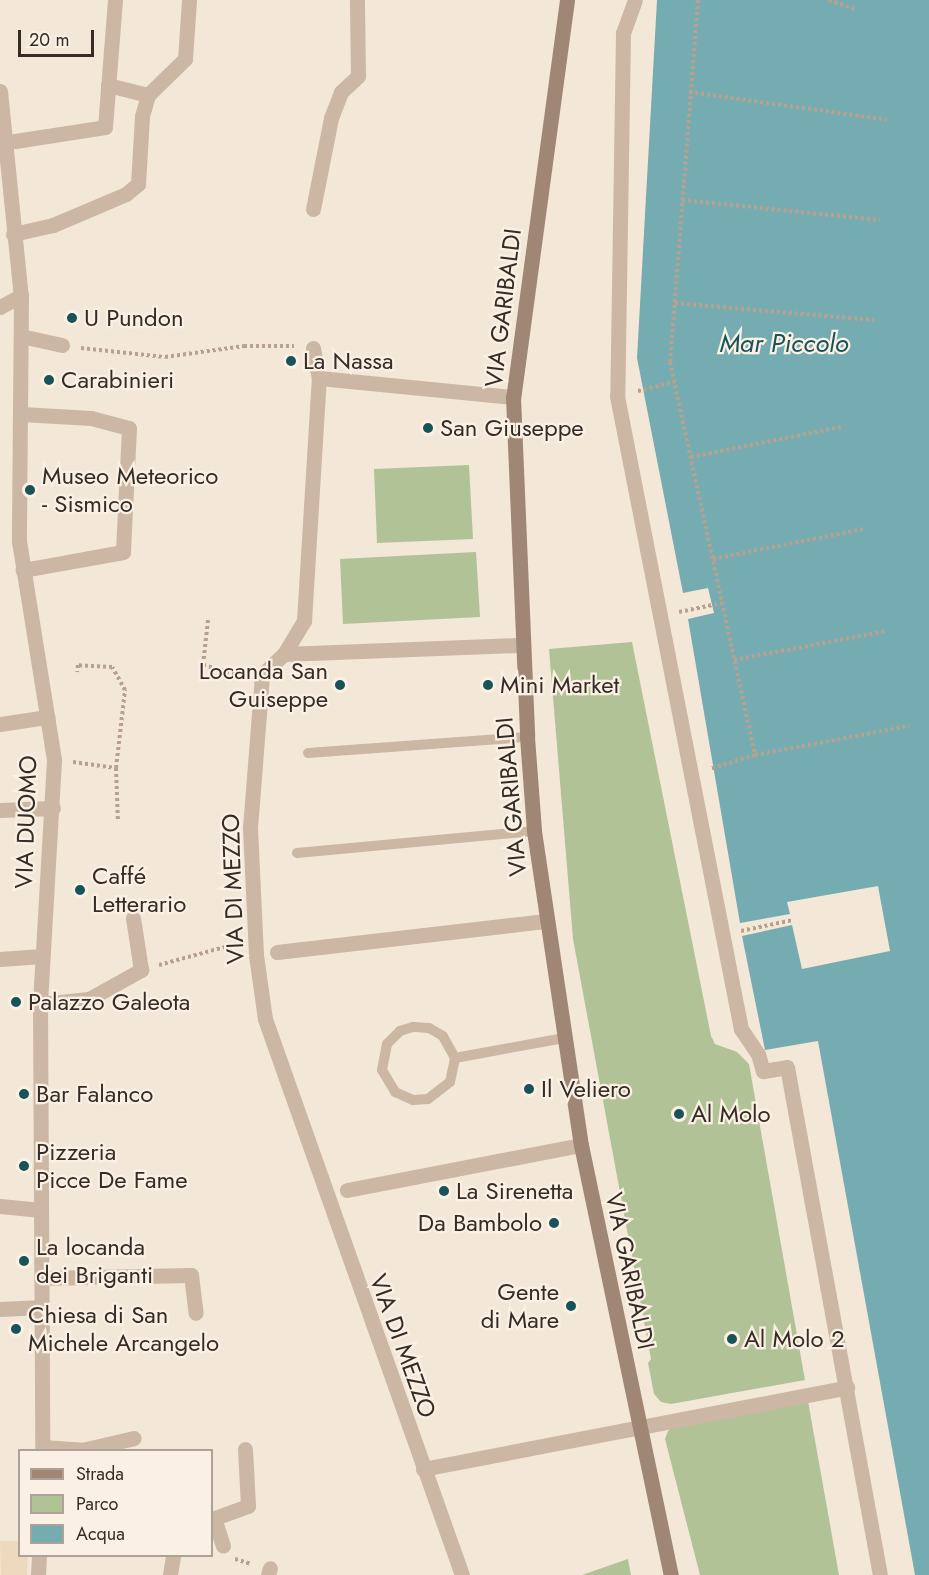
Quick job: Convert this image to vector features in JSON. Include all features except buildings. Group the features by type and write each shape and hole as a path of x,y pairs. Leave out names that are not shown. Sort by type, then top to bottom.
{"main road":[{"name":"VIA GARIBALDI","path":"565,2 513,397 527,737 534,831 580,1145 671,1575"}],"street":[{"path":"15,141 105,127 111,14 115,0"},
{"path":"13,234 53,225 126,194 138,184 142,116 148,95 185,59 189,0"},
{"path":"313,209 331,118 341,92 358,76 357,0"},
{"path":"634,0 623,33 617,396 741,1029 758,1054 763,1071 787,1067 880,1575"},
{"path":"108,85 148,95"},
{"name":"VIA DUOMO","path":"0,91 21,297 19,541 54,760 40,1004 43,1449"},
{"path":"0,308 21,297"},
{"path":"21,336 62,345"},
{"path":"261,681 262,675 284,654 304,621 319,378 312,348"},
{"path":"319,378 513,397"},
{"path":"21,414 91,418 129,428 123,552 23,570"},
{"path":"284,654 522,645"},
{"name":"VIA DI MEZZO","path":"261,681 250,828 256,955 265,1019 462,1575"},
{"path":"0,724 47,717"},
{"path":"0,810 53,808"},
{"path":"40,1004 89,999 141,970 133,918"},
{"path":"277,952 546,921"},
{"path":"0,959 42,956"},
{"path":"347,1190 580,1145"},
{"path":"0,1206 40,1210"},
{"path":"41,1278 190,1275 196,1313"},
{"path":"0,1308 42,1307"},
{"path":"423,1469 847,1387"},
{"path":"86,1449 134,1438"},
{"path":"223,1546 213,1518 248,1506 245,1449"},
{"path":"38,1575 39,1557"},
{"path":"170,1575 173,1557"}],"lane":[{"path":"308,753 527,737"},
{"path":"297,853 534,831"},
{"path":"413,1027 429,1028 443,1036 455,1058 450,1082 428,1099 413,1100 395,1092 382,1070 387,1044 400,1031 413,1027"},
{"path":"455,1058 564,1038"}],"path":[{"path":"698,0 689,92 670,362 755,755"},
{"path":"829,0 854,9"},
{"path":"689,92 887,120"},
{"path":"682,200 880,220"},
{"path":"675,303 874,320"},
{"path":"62,345 165,357 244,346 312,348"},
{"path":"617,396 675,382"},
{"path":"691,457 841,427"},
{"path":"713,559 863,529"},
{"path":"660,616 722,603"},
{"path":"208,620 203,665 261,681"},
{"path":"734,660 886,631"},
{"path":"77,672 78,665 112,667 125,690 116,768 118,822"},
{"path":"690,774 755,755 909,726"},
{"path":"54,760 116,768"},
{"path":"722,936 793,920"},
{"path":"141,970 236,944 240,958 256,955"},
{"path":"223,1546 224,1557 269,1572"}],"green space":[{"path":"469,465 473,539 377,543 374,469"},
{"path":"476,552 480,617 343,624 340,559"},
{"path":"632,642 711,1036 715,1044 737,1052 749,1064 805,1380 671,1404 661,1402 654,1394 648,1363 651,1359 573,939 549,649"},
{"path":"808,1401 839,1575 700,1575 665,1439 668,1431 676,1424"},
{"path":"628,1559 631,1575 582,1575"}],"shaded area":[{"path":"0,1541 18,1541 18,1557 28,1557 27,1575 1,1575"}],"water":[{"name":"Mar Piccolo","path":"657,0 929,0 929,1575 915,1575 818,1041 765,1050 742,936 792,925 802,969 890,951 878,886 787,902 790,914 740,923 688,619 714,613 708,588 683,593 637,358"}],"place":[{"name":"U Pundon","path":"72,318"},
{"name":"La Nassa","path":"291,361"},
{"name":"Carabinieri","path":"49,380"},
{"name":"San Giuseppe","path":"428,428"},
{"name":"Museo Meteorico - Sismico","path":"30,490"},
{"name":"Locanda San Guiseppe","path":"340,685"},
{"name":"Mini Market","path":"488,685"},
{"name":"Caffé Letterario","path":"80,890"},
{"name":"Palazzo Galeota","path":"16,1002"},
{"name":"Il Veliero","path":"529,1089"},
{"name":"Bar Falanco","path":"24,1094"},
{"name":"Al Molo","path":"679,1114"},
{"name":"Pizzeria Picce De Fame","path":"24,1166"},
{"name":"La Sirenetta","path":"444,1191"},
{"name":"Da Bambolo","path":"554,1223"},
{"name":"La locanda dei Briganti","path":"24,1261"},
{"name":"Gente di Mare","path":"571,1306"},
{"name":"Chiesa di San Michele Arcangelo","path":"16,1329"},
{"name":"Al Molo 2","path":"732,1339"}]}
